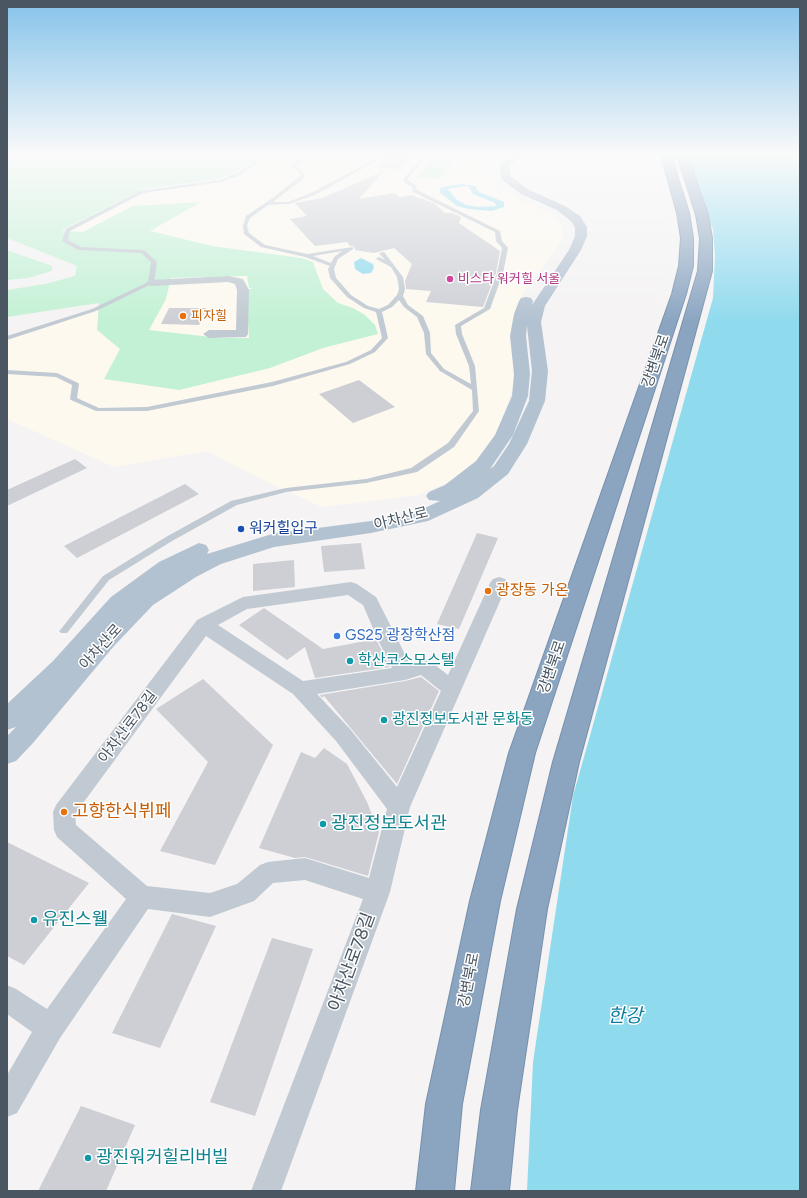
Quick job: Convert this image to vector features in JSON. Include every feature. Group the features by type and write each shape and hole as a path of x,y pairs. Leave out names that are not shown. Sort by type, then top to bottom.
{"highway":[{"name":"강변북로","path":"435,1191 444,1104 485,901 522,753 676,301 686,266 688,238 682,211"},
{"name":"강변북로","path":"490,1191 499,1110 532,909 566,762 705,271 706,238 701,211"}],"main road":[{"name":"아차산로","path":"13,736 61,667 118,602 166,567 193,552 239,537 328,518 382,512 420,504 452,489 483,465 504,435 520,396 522,374 518,336 521,314 528,296 566,245 569,233 565,222 553,211"},
{"name":"아차산로","path":"13,736 145,600 188,572 214,559 272,541 371,527 421,517 471,494 501,470 518,444 537,401 540,371 534,322 538,306 575,250 581,236 581,227 576,219 565,211"}],"street":[{"path":"151,283 228,279 239,281 243,290 242,334 209,334"},
{"name":"아차산로78길","path":"266,1191 378,892 399,807 499,583"},
{"name":"아차산로78길","path":"142,897 65,830 64,812 204,625 243,602 351,588 370,602 387,640 405,673"},
{"path":"204,625 300,689 344,735 399,807"},
{"path":"300,689 405,673 424,667 452,689"},
{"path":"7,1103 50,1028 142,897 210,905 245,894 268,873 305,869 378,892"},
{"path":"7,998 50,1028"}],"lane":[{"path":"7,338 94,310 151,283 154,262 142,251 80,249 65,241 68,230 105,211"},
{"path":"257,211 248,217 245,226 247,234 263,246 307,256 332,265"},
{"path":"64,631 106,578 169,539 234,504 286,490 366,481 414,470 451,446 476,411 476,389 472,366 459,334 458,325 487,308 500,273 505,248 499,241 496,231 455,211"},
{"path":"307,256 351,248 340,254 332,265 333,278 349,296 366,307 380,311 390,306 400,296 402,288 400,277 382,253"},
{"path":"379,259 393,266"},
{"path":"400,296 406,306 420,316 428,333 428,353 442,370 476,389"},
{"path":"7,372 57,374 76,384 73,399 98,410 147,409 273,384 348,364 373,351 385,338 380,311"}],"shaded area":[{"path":"105,211 545,211 550,213 562,226 563,239 522,295 512,333 514,385 496,434 475,462 453,480 418,495 322,507 263,480 207,451 114,467 7,419 7,338 91,311 151,283 80,249 68,230"}],"green space":[{"path":"7,211 100,211 60,231 83,232 124,211 185,211 150,231 212,246 301,258 313,262 323,289 338,303 353,308 365,315 375,325 378,334 323,348 270,368 179,390 104,379 120,349 97,330 99,303 7,317 7,290 45,284 75,276 77,266 7,238","holes":["247,276 249,288 253,288 246,290 249,338 220,338 149,330 166,299 171,278"]},
{"path":"7,250 52,266 52,271 28,278 7,280"}],"water":[{"name":"한강","path":"671,211 800,211 800,1191 407,1191 671,278 675,236"},
{"path":"361,258 373,264 374,268 371,273 363,274 355,269 354,262"}],"pier":[{"path":"669,211 705,211 713,229 715,256 713,298 573,796 533,1062 527,1191 405,1191 435,1032 489,850 633,403 657,313 669,277 673,236"}],"building":[{"path":"302,211 443,211 445,213 452,213 461,217 459,223 500,251 496,273 483,307 426,302 431,291 406,289 405,281 412,264 394,248 374,253 355,250 354,246 350,246 347,242 315,246 290,219 307,216"},
{"path":"169,308 206,308 199,325 161,324"},
{"path":"359,380 395,407 353,423 319,394"},
{"path":"75,459 87,468 7,506 7,490"},
{"path":"185,484 199,494 77,558 64,546"},
{"path":"477,533 498,538 459,629 437,624"},
{"path":"361,543 365,569 324,572 321,546"},
{"path":"294,560 295,587 253,591 253,564"},
{"path":"264,608 323,649 376,639 390,667 315,678 305,647 287,660 239,625"},
{"name":"광진정보도서관 문화동","path":"421,677 439,691 397,784 324,696 322,698 320,695"},
{"path":"203,679 273,745 215,865 160,851 208,762 156,709"},
{"name":"광진정보도서관","path":"324,748 347,764 367,802 379,832 368,876 305,857 295,858 259,848 301,752 315,758"},
{"name":"유진스웰","path":"7,842 89,883 24,965 7,956"},
{"path":"172,914 216,926 160,1048 112,1033"},
{"path":"272,938 313,949 255,1116 210,1102"},
{"name":"광진워커힐리버빌","path":"81,1106 135,1125 106,1191 38,1191"}],"place":[{"name":"비스타 워커힐 서울","path":"450,279"},
{"name":"피자힐","path":"183,316"},
{"name":"워커힐입구","path":"241,529"},
{"name":"광장동 가온","path":"488,591"},
{"name":"GS25 광장학산점","path":"337,636"},
{"name":"학산코스모스텔","path":"350,661"},
{"name":"광진정보도서관 문화동","path":"384,720"},
{"name":"고향한식뷔페","path":"64,812"},
{"name":"광진정보도서관","path":"323,824"},
{"name":"유진스웰","path":"34,920"},
{"name":"광진워커힐리버빌","path":"88,1158"}]}
